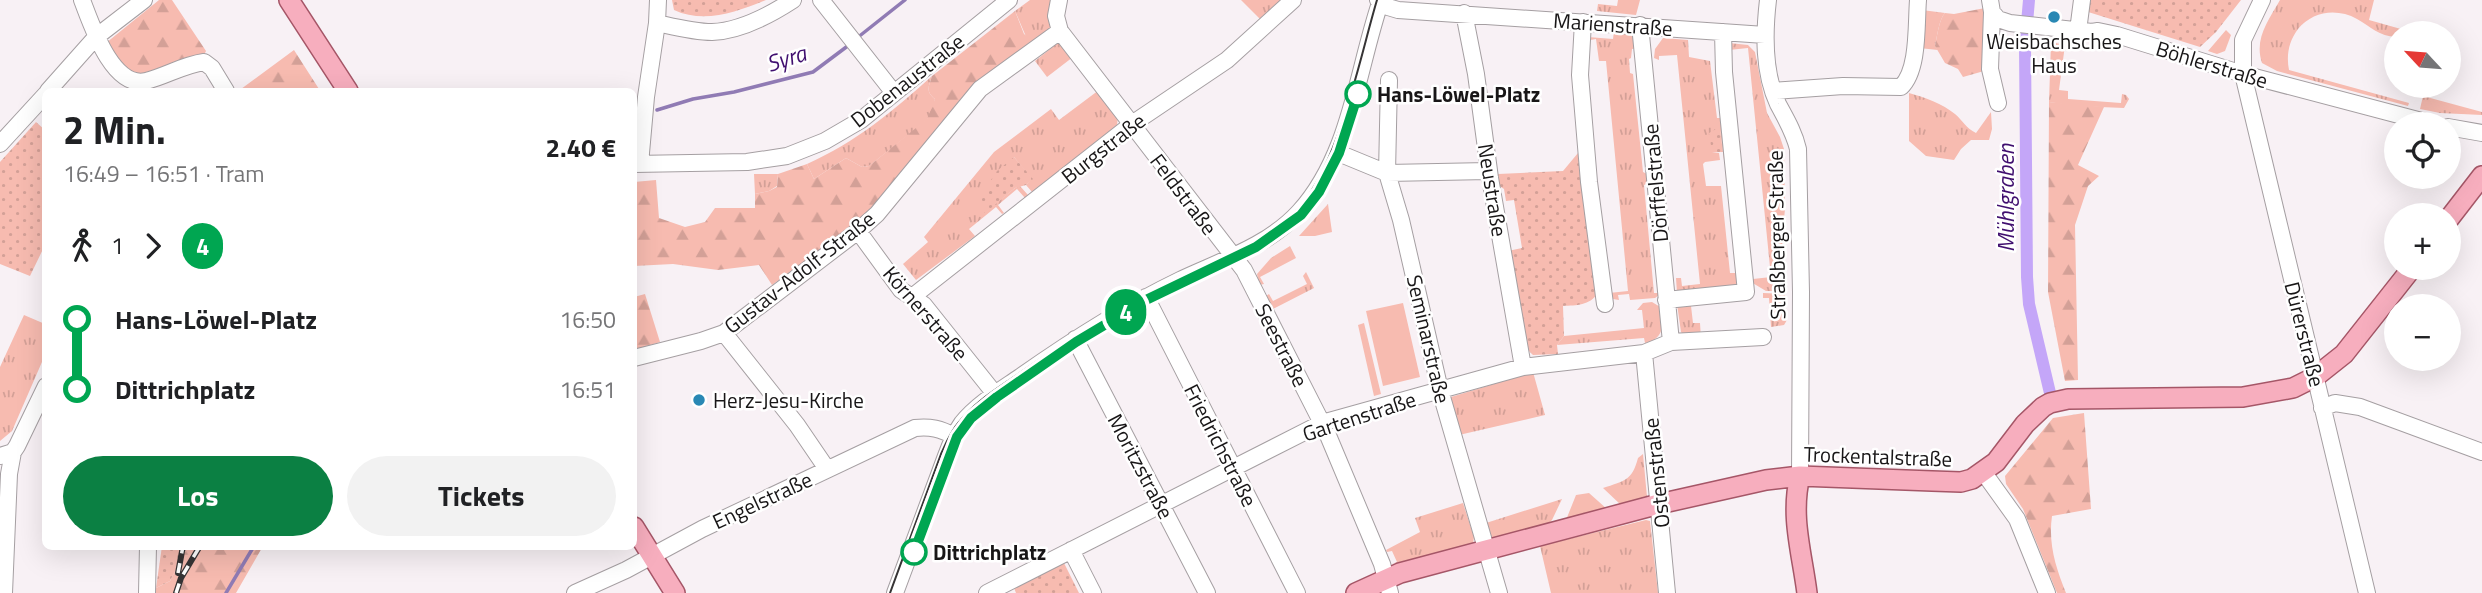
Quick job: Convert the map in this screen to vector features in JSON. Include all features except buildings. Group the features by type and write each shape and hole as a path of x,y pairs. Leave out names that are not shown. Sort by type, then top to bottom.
{"main road":[{"path":"289,0 343,83"},
{"path":"2461,203 2482,176"},
{"path":"1984,473 2035,415 2050,403 2084,398 2243,397 2285,391 2315,377 2344,354 2403,280"},
{"name":"Trockentalstraße","path":"1356,593 1388,586 1486,550 1659,504 1766,480 1800,476 1961,482 1984,473"},
{"name":"Straßberger Straße","path":"1800,476 1808,503 1804,566 1807,593"},
{"path":"637,532 675,593"}],"street":[{"path":"82,0 96,37 125,77 144,82 204,61 212,68 224,88"},
{"path":"51,88 96,37 144,0"},
{"path":"637,164 658,0"},
{"path":"657,23 710,32 731,29 781,8 793,0"},
{"path":"821,0 894,93"},
{"name":"Dobenaustraße","path":"637,164 747,162 787,156 825,141 861,120 1009,0"},
{"path":"1059,0 1056,16 1060,31"},
{"name":"Burgstraße","path":"912,297 1132,124 1227,60 1293,0"},
{"name":"Straßberger Straße","path":"1768,0 1765,35 1773,91 1798,149 1801,292 1800,476"},
{"path":"1773,91 1843,86 1901,87 1908,80 1912,68 1918,0"},
{"path":"2078,31 2081,0"},
{"name":"Dürerstraße","path":"2262,0 2243,40 2243,74 2367,593"},
{"path":"895,593 954,436 969,416 995,394 1075,340 1146,297 1233,256 1280,229 1298,213 1316,190 1336,152 1380,1"},
{"name":"Marienstraße","path":"1380,1 1398,10 1765,35"},
{"path":"1991,6 1990,69 1998,103"},
{"name":"Böhlerstraße","path":"1991,6 2004,21 2117,35 2243,74 2387,112"},
{"name":"Neustraße","path":"1464,13 1476,74 1488,171 1523,367"},
{"path":"1583,22 1581,87 1589,182 1605,304"},
{"name":"Dörffelstraße","path":"1640,25 1671,342"},
{"name":"Feldstraße","path":"1060,31 1233,256"},
{"name":"Gustav-Adolf-Straße","path":"637,357 701,341 724,332 858,231 877,214 980,89 1060,31"},
{"name":"Straßberger Straße","path":"1666,300 1754,292 1724,72 1723,32"},
{"name":"Seminarstraße","path":"1389,80 1387,173 1401,220 1440,390 1499,593"},
{"path":"0,144 42,98"},
{"path":"2461,129 2482,133"},
{"path":"1336,152 1387,173 1488,171"},
{"name":"Körnerstraße","path":"858,231 901,290 925,305 995,394"},
{"name":"Seestraße","path":"1233,256 1244,270 1322,423 1382,564 1388,586"},
{"name":"Friedrichstraße","path":"1146,297 1297,593"},
{"path":"724,332 797,425 827,469"},
{"name":"Gartenstraße","path":"987,593 1322,423 1523,367 1644,353 1671,342 1763,337"},
{"name":"Moritzstraße","path":"1075,340 1207,593"},
{"name":"Ostenstraße","path":"1644,353 1667,593"},
{"path":"4,593 9,474 6,454 42,393"},
{"path":"2322,408 2335,403 2360,407 2482,452"},
{"name":"Engelstraße","path":"575,593 915,428 925,426 940,429 954,436"},
{"path":"1984,473 2017,520 2047,593"},
{"path":"147,593 148,550"},
{"path":"1071,550 1093,593"}],"green space":[{"path":"159,0 172,0 206,51 202,59 151,76 129,74 106,43"},
{"path":"672,0 766,0 720,15 697,16 674,10"},
{"path":"1030,0 1054,0 1052,30 1030,46 1015,11"},
{"path":"1241,0 1282,0 1260,19"},
{"path":"1618,0 1640,0 1636,15 1597,11 1598,4 1617,6"},
{"path":"2086,0 2241,0 2216,32 2200,47 2085,11"},
{"path":"2280,0 2374,0 2369,20 2384,24 2384,34 2341,13 2318,15 2304,23 2292,38 2288,54 2289,70 2409,103 2408,106 2277,71 2262,63 2261,38"},
{"path":"1985,8 1984,71 1963,77 1958,69 1945,63 1935,46 1940,24 1945,13 1954,14"},
{"path":"1922,10 1945,13 1935,46 1938,50 1919,48"},
{"path":"1015,11 1024,34 1031,39 1030,46 857,223 772,285 759,265 718,270 673,264 637,266 637,182 656,180 659,218 685,227 705,222 715,208 755,208 755,194 777,187 778,174 807,164 814,179 846,158 862,167 869,166 927,119 935,99 929,91 932,76"},
{"path":"2226,30 2231,35 2225,51 2217,54 2208,51"},
{"path":"1614,31 1630,35 1639,48 1632,49 1629,59 1630,73 1633,74 1643,172 1649,175 1649,183 1644,185 1654,293 1662,293 1655,298 1630,300 1629,294 1618,295 1619,300 1613,299 1609,293 1628,291 1606,61 1599,61 1596,39 1584,41 1588,37 1613,39"},
{"path":"1663,38 1688,40 1689,57 1710,61 1717,118 1727,118 1730,159 1724,160 1720,130 1712,152 1719,153 1720,160 1703,164 1706,186 1721,186 1730,273 1736,273 1737,288 1677,293 1676,278 1681,278 1682,286 1700,284 1677,55 1659,56 1659,60 1654,58 1655,49"},
{"path":"1059,42 1073,57 1047,77 1035,61"},
{"path":"2051,42 2065,45 2059,90 2068,91 2068,99 2121,103 2122,94 2129,99 2124,108 2049,102"},
{"path":"1729,43 1748,45 1755,52 1767,113 1784,149 1785,209 1782,240 1786,291 1766,291 1751,282 1749,271 1752,271 1753,279 1771,277 1748,48 1729,50"},
{"path":"294,50 318,88 242,88"},
{"path":"932,76 929,91 935,99 927,120 869,166 862,167 846,158 814,179 807,164 842,146 873,125"},
{"path":"1099,90 1118,116 1117,125 1032,192 1026,185 1032,179 1014,157 985,212 1020,186 1028,195 1025,198 1017,189 998,205 1004,213 996,207 969,229 975,236 916,280 903,264 928,242 924,237 994,152 1051,109 1059,120"},
{"path":"1909,93 1945,107 1976,133 1991,112 1992,129 1989,140 1971,140 1954,160 1926,156 1909,141"},
{"path":"2423,98 2430,98 2482,112 2482,115 2435,112 2420,109"},
{"path":"2049,102 2104,107 2078,165 2099,176 2088,186 2075,225 2078,380 2065,381 2048,292"},
{"path":"36,122 42,127 42,251 30,276 0,264 0,162"},
{"path":"1718,128 1723,152 1712,152 1709,133"},
{"path":"1583,152 1598,293 1587,303 1563,306 1564,336 1557,345 1558,354 1533,355 1527,349 1508,251 1522,248 1514,200 1506,201 1504,189 1498,185 1498,174 1563,171 1578,153"},
{"path":"1014,157 1033,179 1026,185 1015,188 985,213 976,202 997,171"},
{"path":"754,174 778,174 777,186 755,194"},
{"path":"1328,204 1332,232 1299,236"},
{"path":"1290,246 1296,258 1260,277 1264,284 1259,285 1257,274 1271,258"},
{"path":"1306,272 1314,288 1273,309 1266,296 1269,294 1273,301 1307,284 1303,276"},
{"path":"1763,293 1785,294 1787,320 1784,325 1771,327 1769,298 1763,298"},
{"path":"645,294 660,342 637,349 637,296"},
{"path":"1703,300 1704,304 1691,306 1693,323 1700,323 1701,338 1684,336 1677,304"},
{"path":"1652,302 1662,308 1663,320 1659,334 1652,341 1645,343 1644,338 1557,345 1564,336 1644,328 1642,310 1637,310 1643,303"},
{"path":"1403,303 1420,377 1383,386 1366,311"},
{"path":"24,315 42,323 42,362 12,431 0,441 0,367"},
{"path":"1364,323 1381,394 1374,396 1358,325"},
{"path":"1533,372 1545,415 1459,435 1451,397"},
{"path":"2084,413 2091,509 2052,516 2054,556 2066,593 2057,593 2023,509 2006,484 2005,476 2053,418"},
{"path":"1643,454 1647,497 1621,505 1603,488 1630,476 1638,458"},
{"path":"1589,493 1607,509 1566,520 1576,495"},
{"path":"1562,499 1548,524 1491,537 1486,523"},
{"path":"1463,503 1474,537 1473,544 1392,564 1397,562 1392,551 1386,550 1420,532 1415,518"},
{"path":"1650,521 1658,593 1551,593 1540,546"},
{"path":"161,550 186,550 170,581 156,588"},
{"path":"186,550 261,550 236,593 155,593 156,588 170,581"},
{"path":"1064,563 1079,593 1016,593 1014,588"}],"waterway":[{"name":"Syra","path":"857,38 905,0"},
{"name":"Mühlgraben","path":"2029,0 2025,46 2027,277 2029,304 2050,393"},
{"name":"Syra","path":"657,110 693,99 734,92 813,72 849,45"},
{"name":"Syra","path":"226,593 252,550"}],"tram line":[{"path":"890,593 941,454 954,429 972,407 1099,321 1160,286 1256,242 1295,212 1324,168 1336,141 1377,0"},
{"name":"4","path":"914,552 948,458 957,437 971,418 1076,342 1148,299 1256,247 1301,215 1319,192 1339,153 1358,94"}],"railway":[{"path":"178,573 182,550"},
{"path":"176,593 181,578 198,550"}],"place":[{"name":"Weisbachsches Haus","path":"2054,17"},
{"name":"Hans-Löwel-Platz","path":"1358,94"},
{"name":"Herz-Jesu-Kirche","path":"699,400"},
{"name":"Dittrichplatz","path":"914,552"}]}
